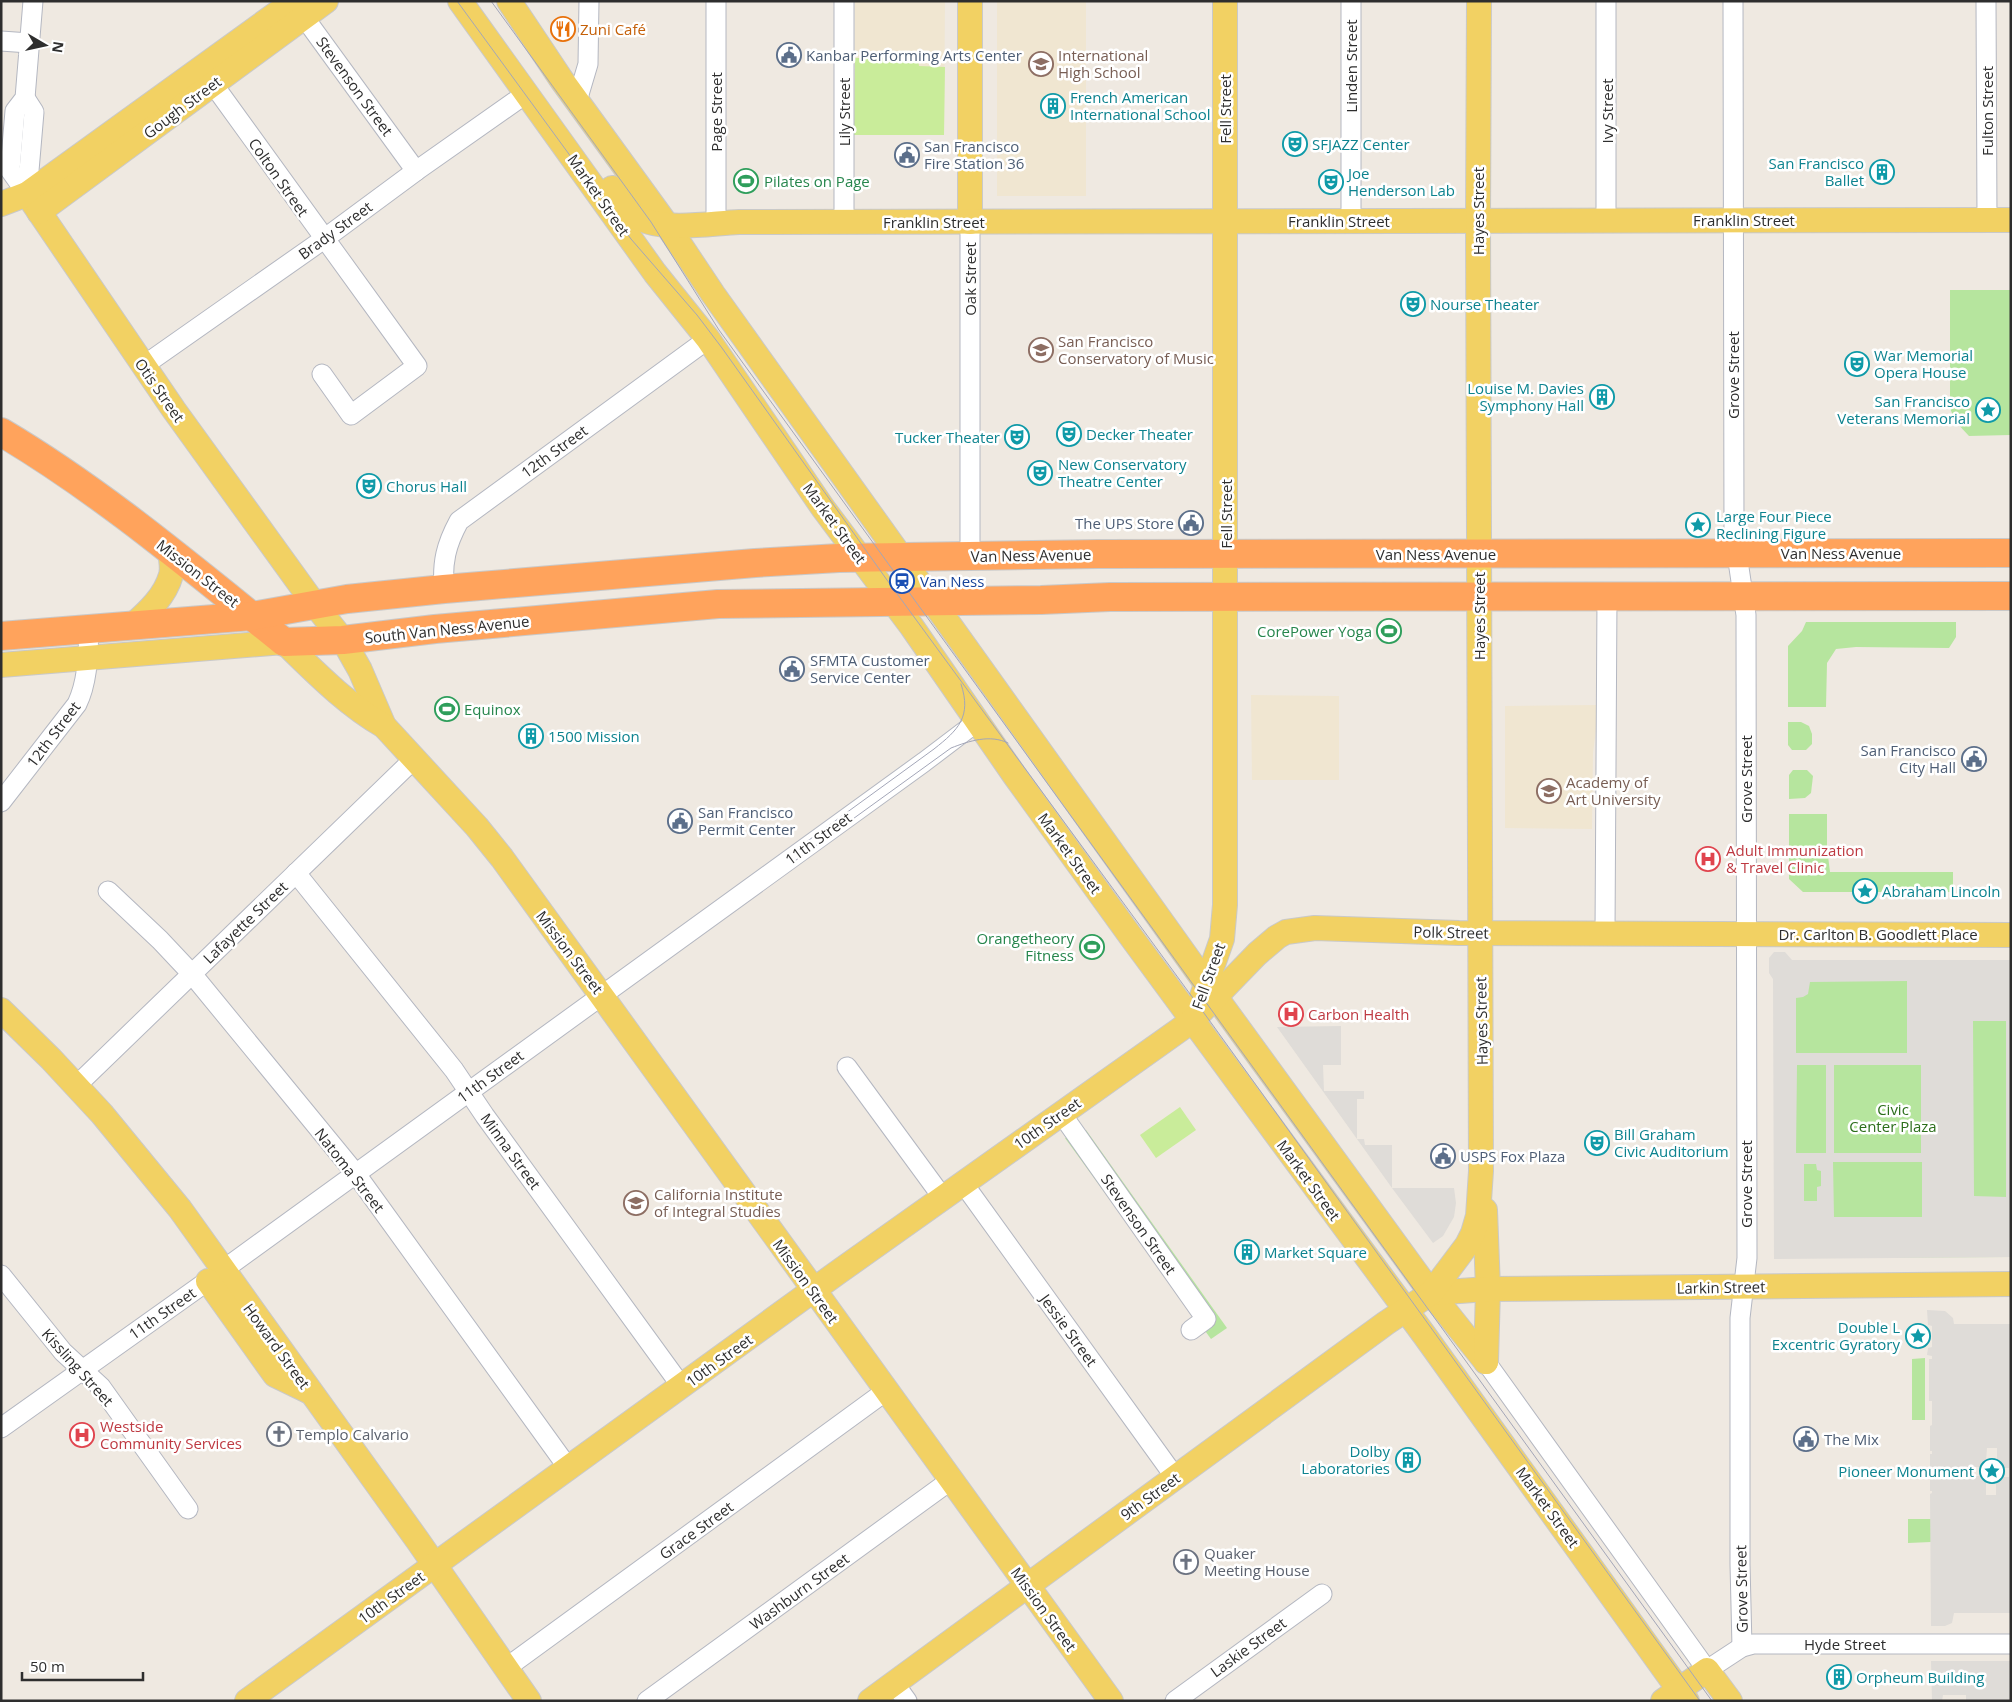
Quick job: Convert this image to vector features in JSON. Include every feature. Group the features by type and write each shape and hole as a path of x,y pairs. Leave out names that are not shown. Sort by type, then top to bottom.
{"highway":[{"name":"Mission Street","path":"1,432 75,480 221,590 284,642"},
{"name":"Van Ness Avenue","path":"860,558 1226,554 2011,553"},
{"path":"1,636 252,616 347,599 444,589 755,563 860,558"},
{"path":"894,602 1110,598 2011,596"},
{"name":"South Van Ness Avenue","path":"284,642 343,640 434,629 718,604 894,602"}],"main road":[{"name":"Gough Street","path":"33,204 297,7 326,1"},
{"name":"Market Street","path":"460,1 650,267 708,340 812,492 894,602 1015,776 1192,1020 1685,1688 1730,1701"},
{"name":"Market Street","path":"476,1 628,210 641,219 667,225"},
{"name":"Market Street","path":"493,1 506,19 561,78"},
{"name":"Market Street","path":"509,1 561,78 667,225 713,294 1211,991 1431,1293 1486,1362"},
{"name":"Oak Street","path":"970,1 970,222"},
{"name":"Fell Street","path":"1211,991 1223,931 1225,905 1225,1"},
{"name":"Hayes Street","path":"1479,1 1481,1171"},
{"name":"Gough Street","path":"33,204 213,84 297,7"},
{"path":"1,204 33,204"},
{"name":"Otis Street","path":"33,204 143,366 315,605"},
{"name":"Franklin Street","path":"667,225 844,222 2011,220"},
{"path":"133,625 152,608 164,591 171,574 170,552"},
{"name":"Mission Street","path":"315,605 343,640 360,670 384,726"},
{"name":"Mission Street","path":"284,642 338,695 384,726 477,827 502,858 1110,1701"},
{"name":"South Van Ness Avenue","path":"1,665 284,642"},
{"name":"Polk Street","path":"1192,1020 1211,991 1267,945 1286,932 1315,928 1480,933 1746,934"},
{"name":"Dr. Carlton B. Goodlett Place","path":"1746,934 2011,935"},
{"name":"Howard Street","path":"1,1010 76,1086 156,1178 435,1565 529,1701"},
{"name":"10th Street","path":"247,1701 813,1291 1192,1020"},
{"path":"1481,1171 1485,1209 1488,1289 1486,1362"},
{"path":"1431,1293 1467,1245 1473,1233 1481,1196 1481,1171"},
{"name":"Larkin Street","path":"1431,1293 1488,1289 2011,1284"},
{"name":"9th Street","path":"870,1701 901,1692 1027,1586 1431,1293"}],"street":[{"path":"33,1 25,98 15,111 10,170 33,204"},
{"path":"577,100 588,64 588,1"},
{"name":"Page Street","path":"716,1 716,223"},
{"name":"Lily Street","path":"844,1 844,222"},
{"name":"Linden Street","path":"1351,1 1352,221"},
{"name":"Ivy Street","path":"1606,1 1606,220"},
{"name":"Grove Street","path":"1733,1 1734,534 1746,615 1747,1258 1740,1318 1742,1647"},
{"name":"Fulton Street","path":"1986,1 1987,220"},
{"name":"Stevenson Street","path":"297,7 416,171"},
{"path":"1,41 29,44"},
{"name":"Colton Street","path":"213,84 417,366 351,415 322,374"},
{"name":"Brady Street","path":"143,366 527,93"},
{"name":"Oak Street","path":"970,222 970,556"},
{"name":"12th Street","path":"444,589 442,572 447,543 459,520 708,340"},
{"path":"1605,932 1607,597"},
{"name":"12th Street","path":"1,802 77,704 82,694 88,657 89,629"},
{"name":"11th Street","path":"1,1428 222,1271 978,721"},
{"name":"Lafayette Street","path":"76,1086 414,759"},
{"name":"Minna Street","path":"296,873 454,1070 485,1116 682,1386"},
{"name":"Natoma Street","path":"108,891 160,940 192,974 356,1174 569,1469"},
{"path":"847,1068 943,1198"},
{"name":"Stevenson Street","path":"1061,1113 1206,1319 1191,1330"},
{"name":"Jessie Street","path":"963,1184 1175,1477"},
{"name":"Kissling Street","path":"1,1275 63,1352 100,1387 188,1509"},
{"name":"Market Street","path":"1486,1362 1685,1688"},
{"name":"Grace Street","path":"506,1668 886,1391"},
{"name":"Washburn Street","path":"647,1701 951,1480"},
{"name":"Laskie Street","path":"1175,1701 1322,1594"},
{"name":"Hyde Street","path":"1685,1688 1742,1647 1767,1643 2011,1644"}],"shaded area":[{"path":"855,1 945,1 944,135 854,135"},
{"name":"International High School","path":"997,1 1086,1 1086,196 997,196"},
{"path":"1251,695 1339,696 1339,780 1252,780"},
{"name":"Academy of Art University","path":"1599,705 1593,753 1592,829 1505,828 1505,706"},
{"name":"Civic Center Plaza","path":"1774,952 1785,952 1792,960 2011,960 2011,1257 1774,1259 1773,979 1769,973 1769,958","holes":["1907,981 1907,1053 1796,1053 1796,998 1808,994 1810,982","1973,1021 2006,1021 2006,1197 1974,1196","1797,1065 1826,1065 1826,1153 1796,1153","1834,1065 1921,1065 1921,1153 1834,1153","1833,1162 1922,1162 1922,1217 1834,1217","1804,1164 1816,1164 1817,1170 1821,1171 1821,1186 1817,1187 1817,1201 1804,1201"]},
{"path":"1341,1026 1341,1065 1323,1065 1324,1091 1364,1091 1364,1099 1357,1099 1357,1139 1277,1027"},
{"path":"1357,1139 1364,1139 1365,1145 1392,1145 1392,1188"},
{"path":"1392,1188 1454,1188 1456,1203 1454,1217 1443,1236 1433,1243"},
{"path":"1927,1310 1945,1311 1953,1318 1954,1324 2011,1324 2011,1613 1954,1613 1952,1623 1945,1626 1931,1626 1930,1494 1932,1491 1930,1491 1930,1454 1932,1454 1932,1451 1930,1451 1930,1426 1932,1425 1932,1401 1929,1401 1929,1359 1932,1359 1932,1356 1927,1355 1928,1348 1932,1347 1932,1326 1928,1325","holes":["1987,1448 1997,1448 1997,1461 2002,1468 2009,1468 2009,1477 2002,1477 1996,1483 1996,1495 1986,1495 1986,1482 1981,1476 1974,1476 1974,1467 1981,1467 1986,1461"]},
{"path":"1931,1661 2011,1661 2011,1701 1966,1701 1966,1695 1943,1695 1942,1701 1932,1701"}],"green space":[{"path":"855,58 918,58 919,66 945,67 944,135 854,135"},
{"path":"1950,290 2011,290 2010,435 1969,436 1955,421 1950,408"},
{"path":"1806,622 1956,622 1956,637 1949,648 1856,647 1836,649 1827,663 1826,707 1788,707 1788,646 1802,631"},
{"path":"1788,722 1801,722 1809,726 1812,734 1812,744 1806,750 1792,750 1788,745"},
{"path":"1793,770 1807,770 1813,776 1811,793 1805,798 1789,799 1789,775"},
{"path":"1789,814 1827,814 1827,848 1830,872 1953,872 1953,892 1803,892 1789,879"},
{"name":"Civic Center Plaza","path":"1790,963 2011,963 2011,1257 1775,1258"},
{"path":"1180,1107 1196,1130 1156,1158 1140,1135"},
{"path":"1086,1130 1227,1328 1211,1339 1065,1138"},
{"path":"1925,1358 1925,1420 1912,1420 1912,1359"},
{"path":"1908,1519 1931,1519 1931,1542 1908,1543"}],"tram line":[{"path":"457,1 631,239 697,315 722,348 887,580 1212,1024 1700,1701"},
{"path":"491,1 651,222 719,330 1712,1701"},
{"path":"787,856 934,749 950,735 961,722 964,714 965,705 961,684"},
{"path":"792,863 951,748 972,741 987,739 1001,740 1008,743"}],"place":[{"name":"Zuni Café","path":"563,29"},
{"name":"Kanbar Performing Arts Center","path":"789,55"},
{"name":"International High School","path":"1041,64"},
{"name":"French American International School","path":"1053,106"},
{"name":"SFJAZZ Center","path":"1295,144"},
{"name":"San Francisco Fire Station 36","path":"907,155"},
{"name":"San Francisco Ballet","path":"1882,172"},
{"name":"Pilates on Page","path":"746,181"},
{"name":"Joe Henderson Lab","path":"1331,182"},
{"name":"Nourse Theater","path":"1413,304"},
{"name":"San Francisco Conservatory of Music","path":"1041,350"},
{"name":"War Memorial Opera House","path":"1857,364"},
{"name":"Louise M. Davies Symphony Hall","path":"1602,397"},
{"name":"San Francisco Veterans Memorial","path":"1988,410"},
{"name":"Decker Theater","path":"1069,434"},
{"name":"Tucker Theater","path":"1017,437"},
{"name":"New Conservatory Theatre Center","path":"1040,473"},
{"name":"Chorus Hall","path":"369,486"},
{"name":"The UPS Store","path":"1191,523"},
{"name":"Large Four Piece Reclining Figure","path":"1698,525"},
{"name":"Van Ness","path":"902,581"},
{"name":"CorePower Yoga","path":"1389,631"},
{"name":"SFMTA Customer Service Center","path":"792,669"},
{"name":"Equinox","path":"447,709"},
{"name":"1500 Mission","path":"531,736"},
{"name":"San Francisco City Hall","path":"1974,759"},
{"name":"Academy of Art University","path":"1549,791"},
{"name":"San Francisco Permit Center","path":"680,821"},
{"name":"Adult Immunization & Travel Clinic","path":"1708,859"},
{"name":"Abraham Lincoln","path":"1865,891"},
{"name":"Orangetheory Fitness","path":"1092,947"},
{"name":"Carbon Health","path":"1291,1014"},
{"name":"Bill Graham Civic Auditorium","path":"1597,1143"},
{"name":"USPS Fox Plaza","path":"1443,1156"},
{"name":"California Institute of Integral Studies","path":"636,1203"},
{"name":"Market Square","path":"1247,1252"},
{"name":"Double L Excentric Gyratory","path":"1918,1336"},
{"name":"Templo Calvario","path":"279,1434"},
{"name":"Westside Community Services","path":"82,1435"},
{"name":"The Mix","path":"1806,1439"},
{"name":"Dolby Laboratories","path":"1408,1460"},
{"name":"Pioneer Monument","path":"1992,1471"},
{"name":"Quaker Meeting House","path":"1186,1562"},
{"name":"Orpheum Building","path":"1839,1677"}]}
